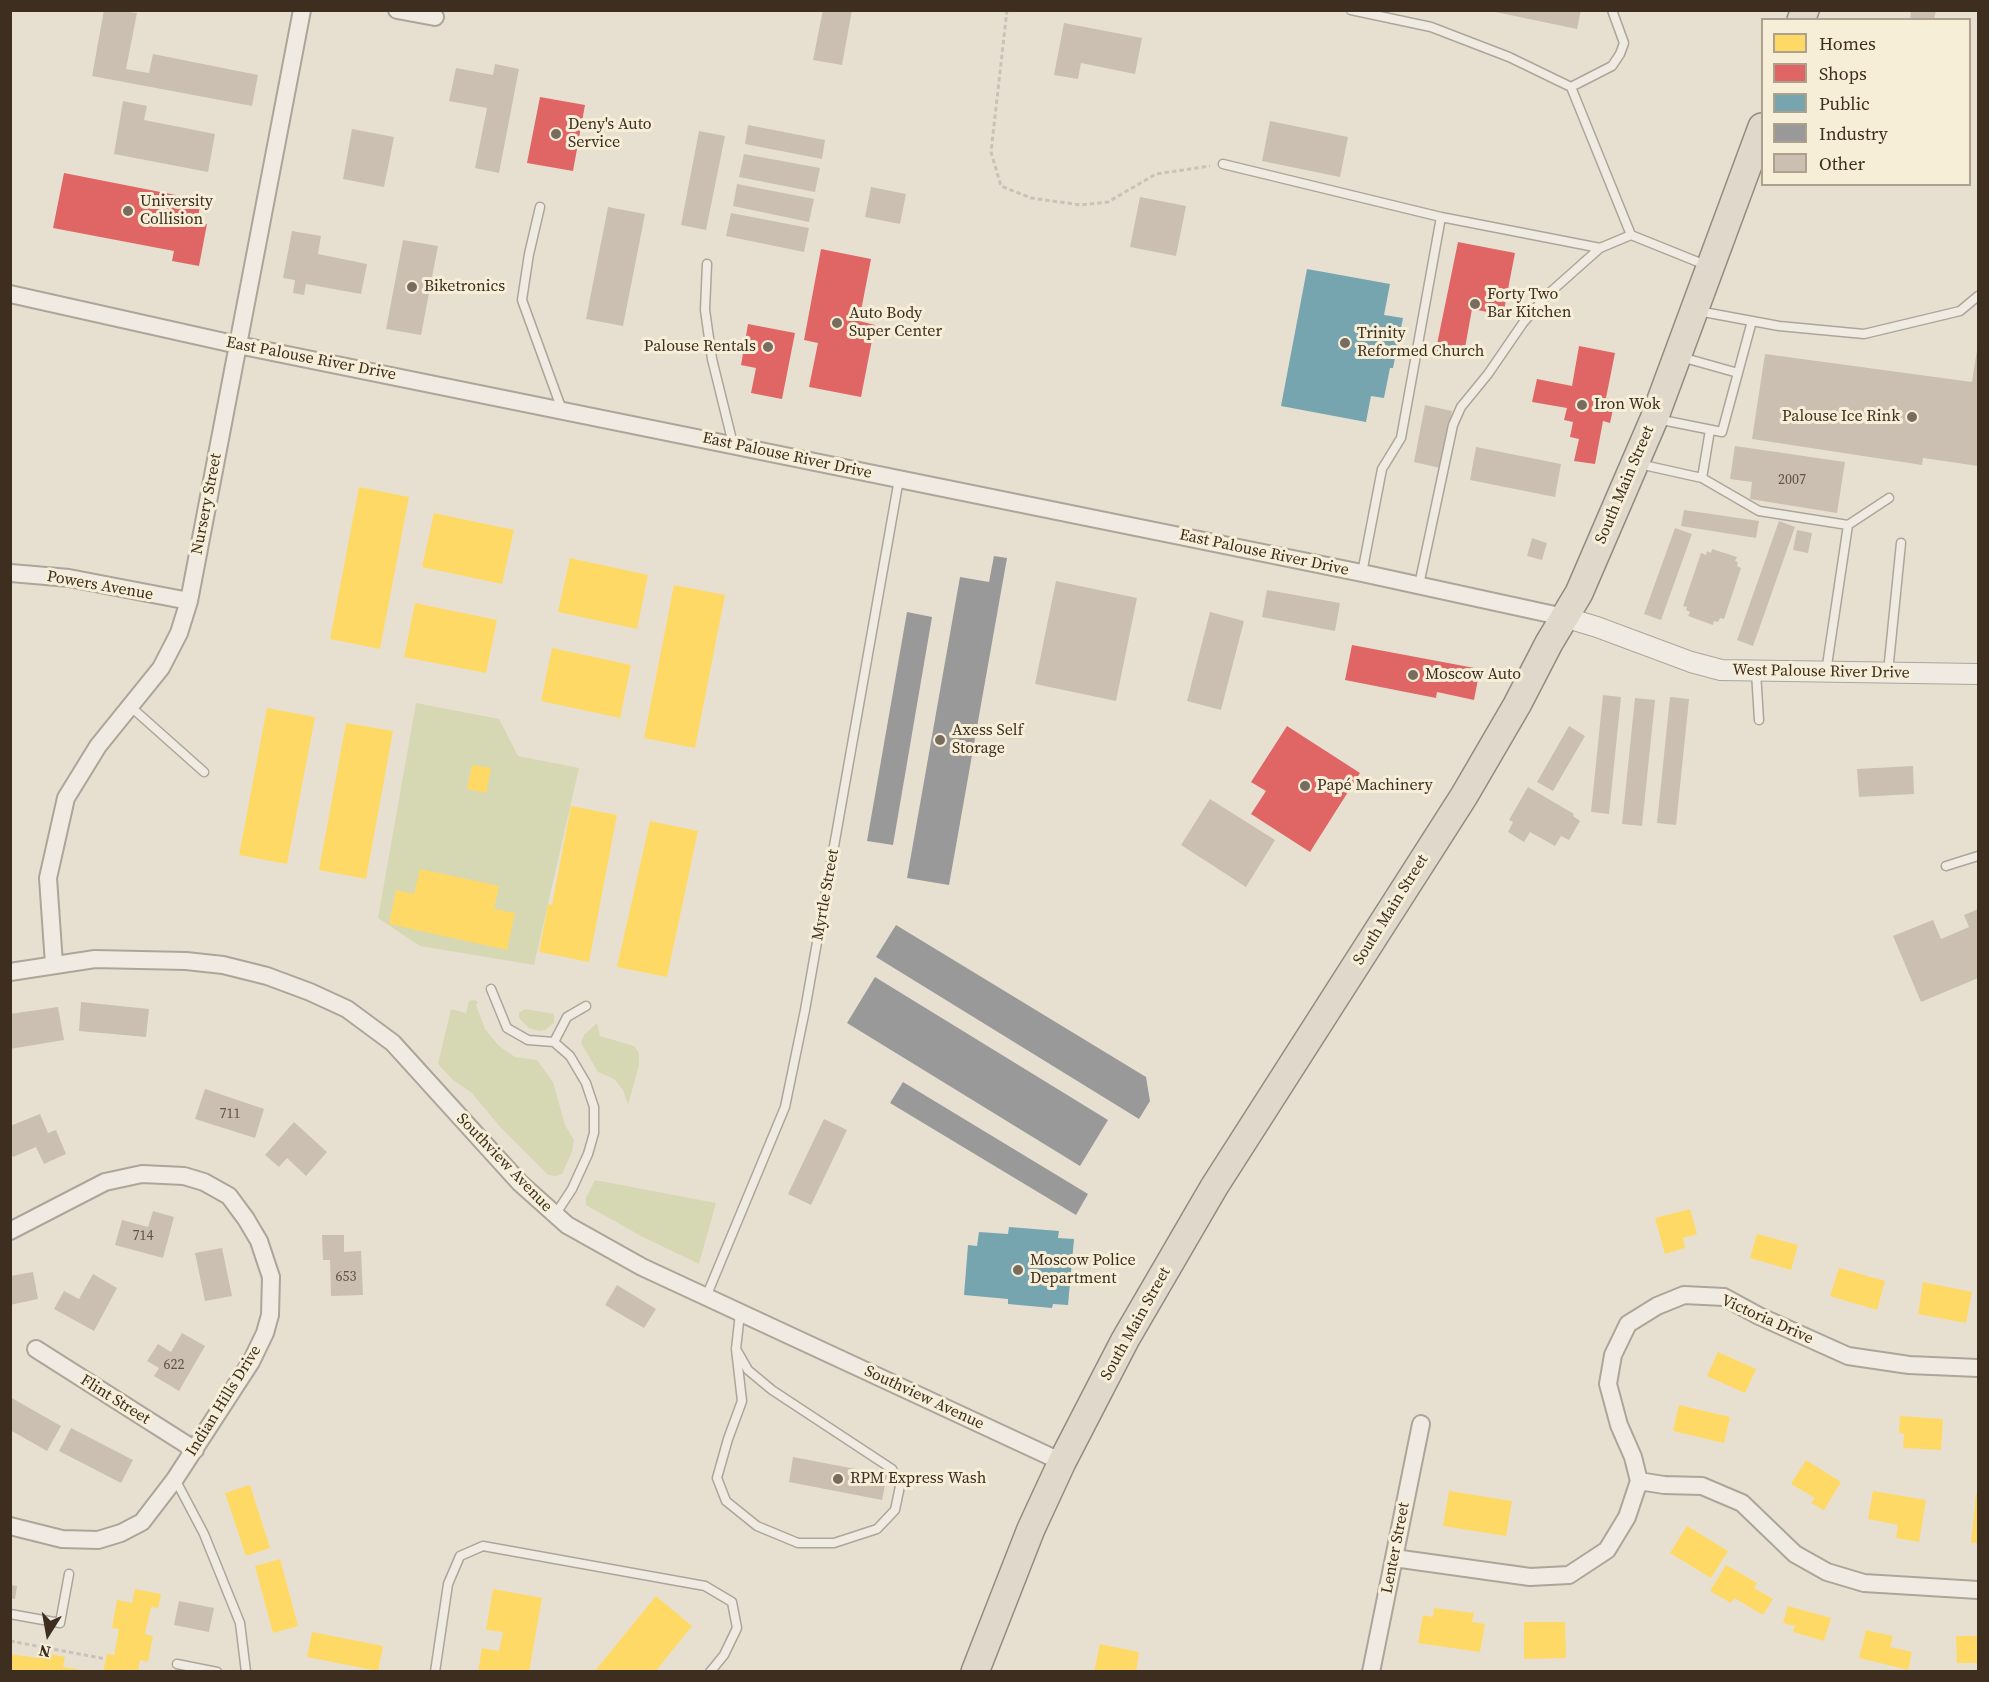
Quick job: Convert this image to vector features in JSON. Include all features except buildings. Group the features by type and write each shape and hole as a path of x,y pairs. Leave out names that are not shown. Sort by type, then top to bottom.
{"highway":[{"name":"South Main Street","path":"975,1671 1031,1529 1062,1462 1125,1340 1214,1187 1464,796 1579,593 1654,419 1761,130"}],"street":[{"name":"Nursery Street","path":"54,964 48,878 66,798 98,746 161,668 179,633 189,601 302,10"},
{"path":"397,10 435,17"},
{"name":"East Palouse River Drive","path":"10,294 238,345 1362,573 1564,617"},
{"name":"Powers Avenue","path":"11,573 69,578 189,601"},
{"name":"West Palouse River Drive","path":"1564,617 1690,662 1721,670 1978,674"},
{"name":"Southview Avenue","path":"10,972 95,959 186,961 223,965 267,976 347,1009 393,1043 520,1183 567,1225 642,1268 1062,1462"},
{"name":"Indian Hills Drive","path":"10,1231 105,1182 141,1174 184,1176 204,1182 229,1196 259,1241 271,1277 270,1315 265,1333 251,1362 195,1450 142,1522 98,1540 62,1539 10,1526"},
{"name":"Victoria Drive","path":"1639,1481 1633,1457 1619,1425 1608,1384 1613,1355 1628,1324 1657,1306 1684,1295 1724,1297 1759,1316 1848,1356 1909,1365 1978,1368"},
{"name":"Flint Street","path":"36,1349 195,1450"},
{"name":"Lenter Street","path":"1371,1671 1421,1424"},
{"path":"1394,1558 1530,1577 1569,1575 1607,1550 1627,1516 1639,1481 1664,1485 1702,1486 1742,1503 1796,1554 1827,1572 1864,1583 1978,1590"}],"lane":[{"path":"1351,10 1431,27 1509,57 1571,87 1631,236"},
{"path":"1571,87 1612,66 1620,54 1624,42 1612,10"},
{"path":"1223,164 1441,217 1600,248"},
{"path":"540,207 529,254 522,300 562,410"},
{"path":"1362,573 1382,469 1401,438 1441,217"},
{"path":"1419,585 1453,425 1461,406 1488,374 1522,322 1546,296 1600,248 1631,236 1711,267"},
{"path":"706,264 705,310 710,350 733,444"},
{"path":"1695,310 1779,326 1864,334 1960,311 1978,296"},
{"path":"1654,419 1722,432 1752,321"},
{"path":"1677,356 1738,373"},
{"path":"1702,478 1710,430"},
{"path":"1634,463 1702,478 1759,511 1848,525 1889,498"},
{"name":"Myrtle Street","path":"706,1297 785,1107 806,1010 899,479"},
{"path":"1826,672 1848,525"},
{"path":"1888,673 1901,543"},
{"path":"1756,672 1759,720"},
{"path":"131,707 204,772"},
{"path":"1946,866 1978,856"},
{"path":"491,989 507,1028 528,1040 554,1042 570,1056 586,1083 594,1107 594,1132 588,1154 572,1189 555,1215"},
{"path":"554,1042 567,1017 586,1006"},
{"path":"736,1349 748,1370 772,1390 892,1469 900,1486 895,1510 877,1529 834,1543 798,1543 757,1526 726,1502 717,1478 742,1401 736,1349 740,1313"},
{"path":"175,1479 204,1534 240,1623 246,1671"},
{"path":"435,1671 448,1584 460,1556 483,1546 705,1586 732,1602 737,1628 724,1655 710,1671"},
{"path":"10,1614 60,1623 69,1574"},
{"path":"177,1664 217,1671"}],"path":[{"path":"1007,10 991,152 1001,186 1031,198 1081,205 1108,202 1156,174 1223,164"},
{"path":"10,1641 106,1659"}],"green space":[{"path":"416,703 499,719 518,756 579,768 534,965 420,946 378,918"},
{"path":"469,1001 478,1002 476,1005 485,1029 499,1046 515,1057 537,1060 553,1082 565,1125 574,1140 572,1152 562,1174 548,1175 501,1128 472,1093 453,1080 438,1064 451,1009 466,1013"},
{"path":"525,1009 554,1014 554,1023 545,1030 529,1028 519,1018 519,1013"},
{"path":"597,1023 600,1036 634,1046 639,1053 639,1065 628,1105 623,1090 614,1079 598,1072 581,1043 584,1035"},
{"path":"595,1180 716,1203 699,1264 641,1236 586,1205 586,1198"}],"place":[{"name":"Deny's Auto Service","path":"556,134"},
{"name":"University Collision","path":"128,211"},
{"name":"Biketronics","path":"412,287"},
{"name":"Forty Two Bar Kitchen","path":"1475,304"},
{"name":"Auto Body Super Center","path":"837,323"},
{"name":"Trinity Reformed Church","path":"1345,343"},
{"name":"Palouse Rentals","path":"768,347"},
{"name":"Iron Wok","path":"1582,405"},
{"name":"Palouse Ice Rink","path":"1912,417"},
{"name":"Moscow Auto","path":"1413,675"},
{"name":"Axess Self Storage","path":"940,740"},
{"name":"Papé Machinery","path":"1305,786"},
{"name":"Moscow Police Department","path":"1018,1270"},
{"name":"RPM Express Wash","path":"838,1479"}]}
